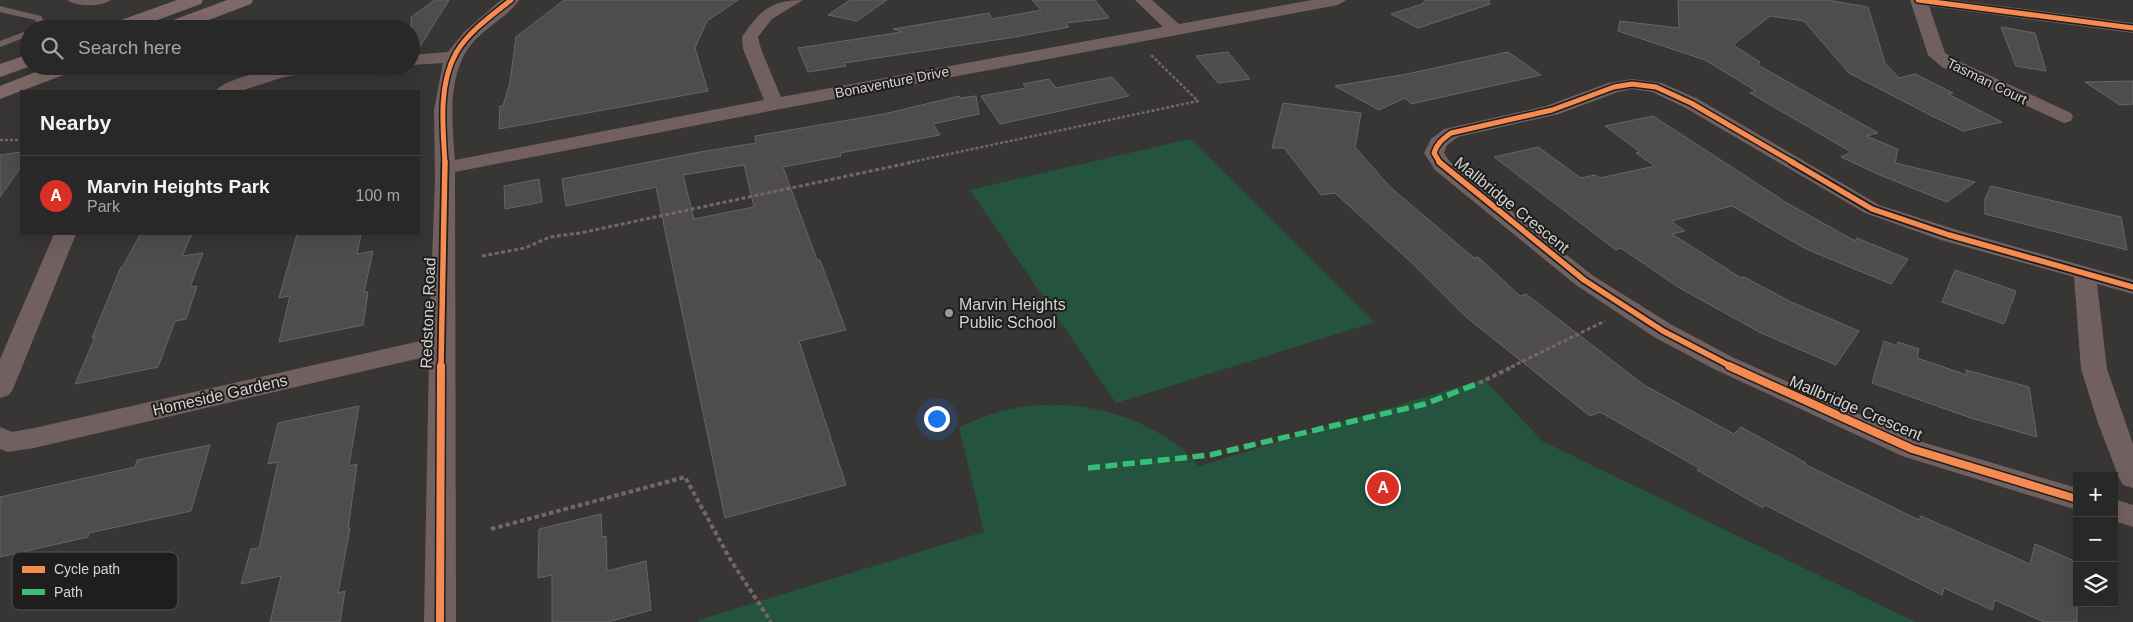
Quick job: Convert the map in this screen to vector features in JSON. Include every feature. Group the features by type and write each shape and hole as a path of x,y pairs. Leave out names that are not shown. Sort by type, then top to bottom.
{"main road":[{"path":"139,20 194,0"},
{"path":"192,20 244,0"},
{"path":"0,71 20,63"},
{"path":"0,93 47,75"}],"street":[{"name":"Redstone Road","path":"440,622 440,344 446,168 442,100 453,57 474,33 511,0"},
{"path":"775,104 752,49 750,37 766,16 795,0"},
{"path":"1143,0 1175,30"},
{"name":"Bonaventure Drive","path":"446,168 775,104 1338,0"},
{"path":"1918,0 2106,26 2133,28"},
{"name":"Tasman Court","path":"1918,0 1936,55 1948,63 2064,117"},
{"path":"420,59 453,57"},
{"path":"227,90 266,75"},
{"name":"Mallbridge Crescent","path":"2073,498 1912,448 1723,363 1628,310 1584,280 1442,166 1434,153 1438,142 1451,133 1552,110 1614,87 1632,84 1656,87 1691,103 1872,209 1949,235 2085,275 2133,287"},
{"path":"0,389 65,235"},
{"path":"2085,275 2094,369 2111,423 2133,478"},
{"name":"Homeside Gardens","path":"0,437 8,442 34,438 440,344"},
{"path":"2118,511 2133,516"}],"lane":[{"path":"71,0 84,3 107,0"},
{"path":"0,9 38,18 39,20"},
{"path":"0,44 20,36"}],"path":[{"path":"482,256 525,248 550,237 580,233 1198,101 1134,37"},
{"path":"0,140 20,140"},
{"path":"1479,383 1628,310"},
{"path":"491,529 685,477 730,559 771,622"}],"green space":[{"path":"1190,139 1375,322 1116,403 970,190"},
{"path":"1484,379 1542,441 1915,622 699,622 699,620 984,532 959,427 1002,411 1047,405 1093,409 1116,414 1158,433 1180,447 1199,466"}],"building":[{"path":"435,0 449,0 420,47 420,20 411,20 411,17"},
{"path":"564,0 738,0 707,21 695,48 708,91 499,129 500,106 503,106 510,82 516,37"},
{"path":"850,0 887,0 857,21 828,15"},
{"path":"1032,0 1095,0 1109,18 1066,23 1069,27 844,63 846,66 808,72 798,48 902,32 893,29 989,13 992,19 1041,10"},
{"path":"1425,0 1489,0 1490,4 1418,28 1391,14 1422,4"},
{"path":"1678,0 1827,0 1868,7 1885,63 1899,78 1915,74 1953,93 1948,94 2002,122 1963,131 1930,115 1849,73 1804,21 1770,16 1733,45 1760,62 1758,65 1878,133 1866,136 1898,149 1895,163 1975,182 1947,202 1880,175 1841,157 1851,152 1750,93 1756,91 1705,60 1618,31 1620,21 1679,28"},
{"path":"2001,27 2035,33 2046,71 2016,66"},
{"path":"1228,52 1250,79 1218,83 1196,56"},
{"path":"1508,52 1541,75 1411,104 1405,98 1379,110 1335,86 1407,74"},
{"path":"1112,77 1129,96 1000,124 981,96 1026,88 1023,84 1049,79 1056,88"},
{"path":"2133,81 2133,104 2120,105 2085,82"},
{"path":"959,96 960,98 976,96 979,114 933,124 940,135 840,153 841,156 783,167 817,260 820,260 846,330 799,341 846,485 725,518 656,187 566,206 562,179 756,143 755,136 884,114","holes":["744,165 754,207 694,219 683,175"]},
{"path":"1283,103 1361,113 1355,147 1390,187 1474,258 1478,257 1520,296 1526,294 1644,385 1734,434 1741,427 1806,463 1804,464 1919,520 1921,516 2030,564 2035,544 2073,560 2073,607 2077,607 2077,622 2044,622 1995,600 1992,610 1944,588 1942,595 1765,505 1763,508 1697,470 1699,468 1600,412 1590,416 1466,317 1412,263 1335,193 1321,195 1284,148 1272,148"},
{"path":"1653,116 1787,203 1855,241 1857,238 1908,259 1891,284 1806,249 1732,206 1671,221 1685,231 1672,234 1741,278 1744,277 1791,302 1859,331 1836,365 1761,333 1678,287 1621,248 1616,250 1494,157 1538,147 1581,178 1595,175 1600,178 1655,166 1636,153 1640,152 1605,126"},
{"path":"20,152 20,168 0,197 0,155"},
{"path":"539,179 542,202 505,209 504,186"},
{"path":"1991,186 2121,217 2127,250 1985,214 1985,199"},
{"path":"140,235 192,235 182,256 203,253 190,287 197,286 186,319 175,321 158,367 75,384 95,337 92,338 123,266"},
{"path":"297,235 361,235 357,254 373,251 364,292 368,292 363,325 279,342 290,296 279,298"},
{"path":"1955,270 2016,291 2004,324 1942,302"},
{"path":"1884,341 1897,346 1898,342 1919,349 1917,358 1967,375 1966,370 2029,387 2037,437 1971,418 1872,383"},
{"path":"359,406 349,466 357,464 348,529 350,528 338,593 345,591 340,622 270,622 281,576 241,584 251,549 259,548 278,462 268,464 278,423"},
{"path":"210,445 191,511 89,533 88,537 22,552 12,552 12,554 0,557 0,497 135,467 137,460"},
{"path":"601,514 602,537 606,536 607,571 646,561 651,610 608,622 552,622 552,575 538,578 539,529"}],"marked path":[{"path":"1088,468 1210,455 1425,404 1479,383"}],"cycle path":[{"path":"440,622 441,357 445,198 443,127 445,93 453,59 462,44 511,0"},
{"path":"1918,0 2106,26 2133,28"},
{"path":"2073,498 1912,449 1723,363 1663,331 1584,280 1442,166 1434,153 1435,149 1438,143 1451,133 1552,110 1614,87 1632,84 1656,87 1691,103 1872,209 1949,235 2133,287"}],"place":[{"name":"Marvin Heights Public School","path":"949,313"},
{"name":"Marvin Heights Park","path":"1383,488"}]}
